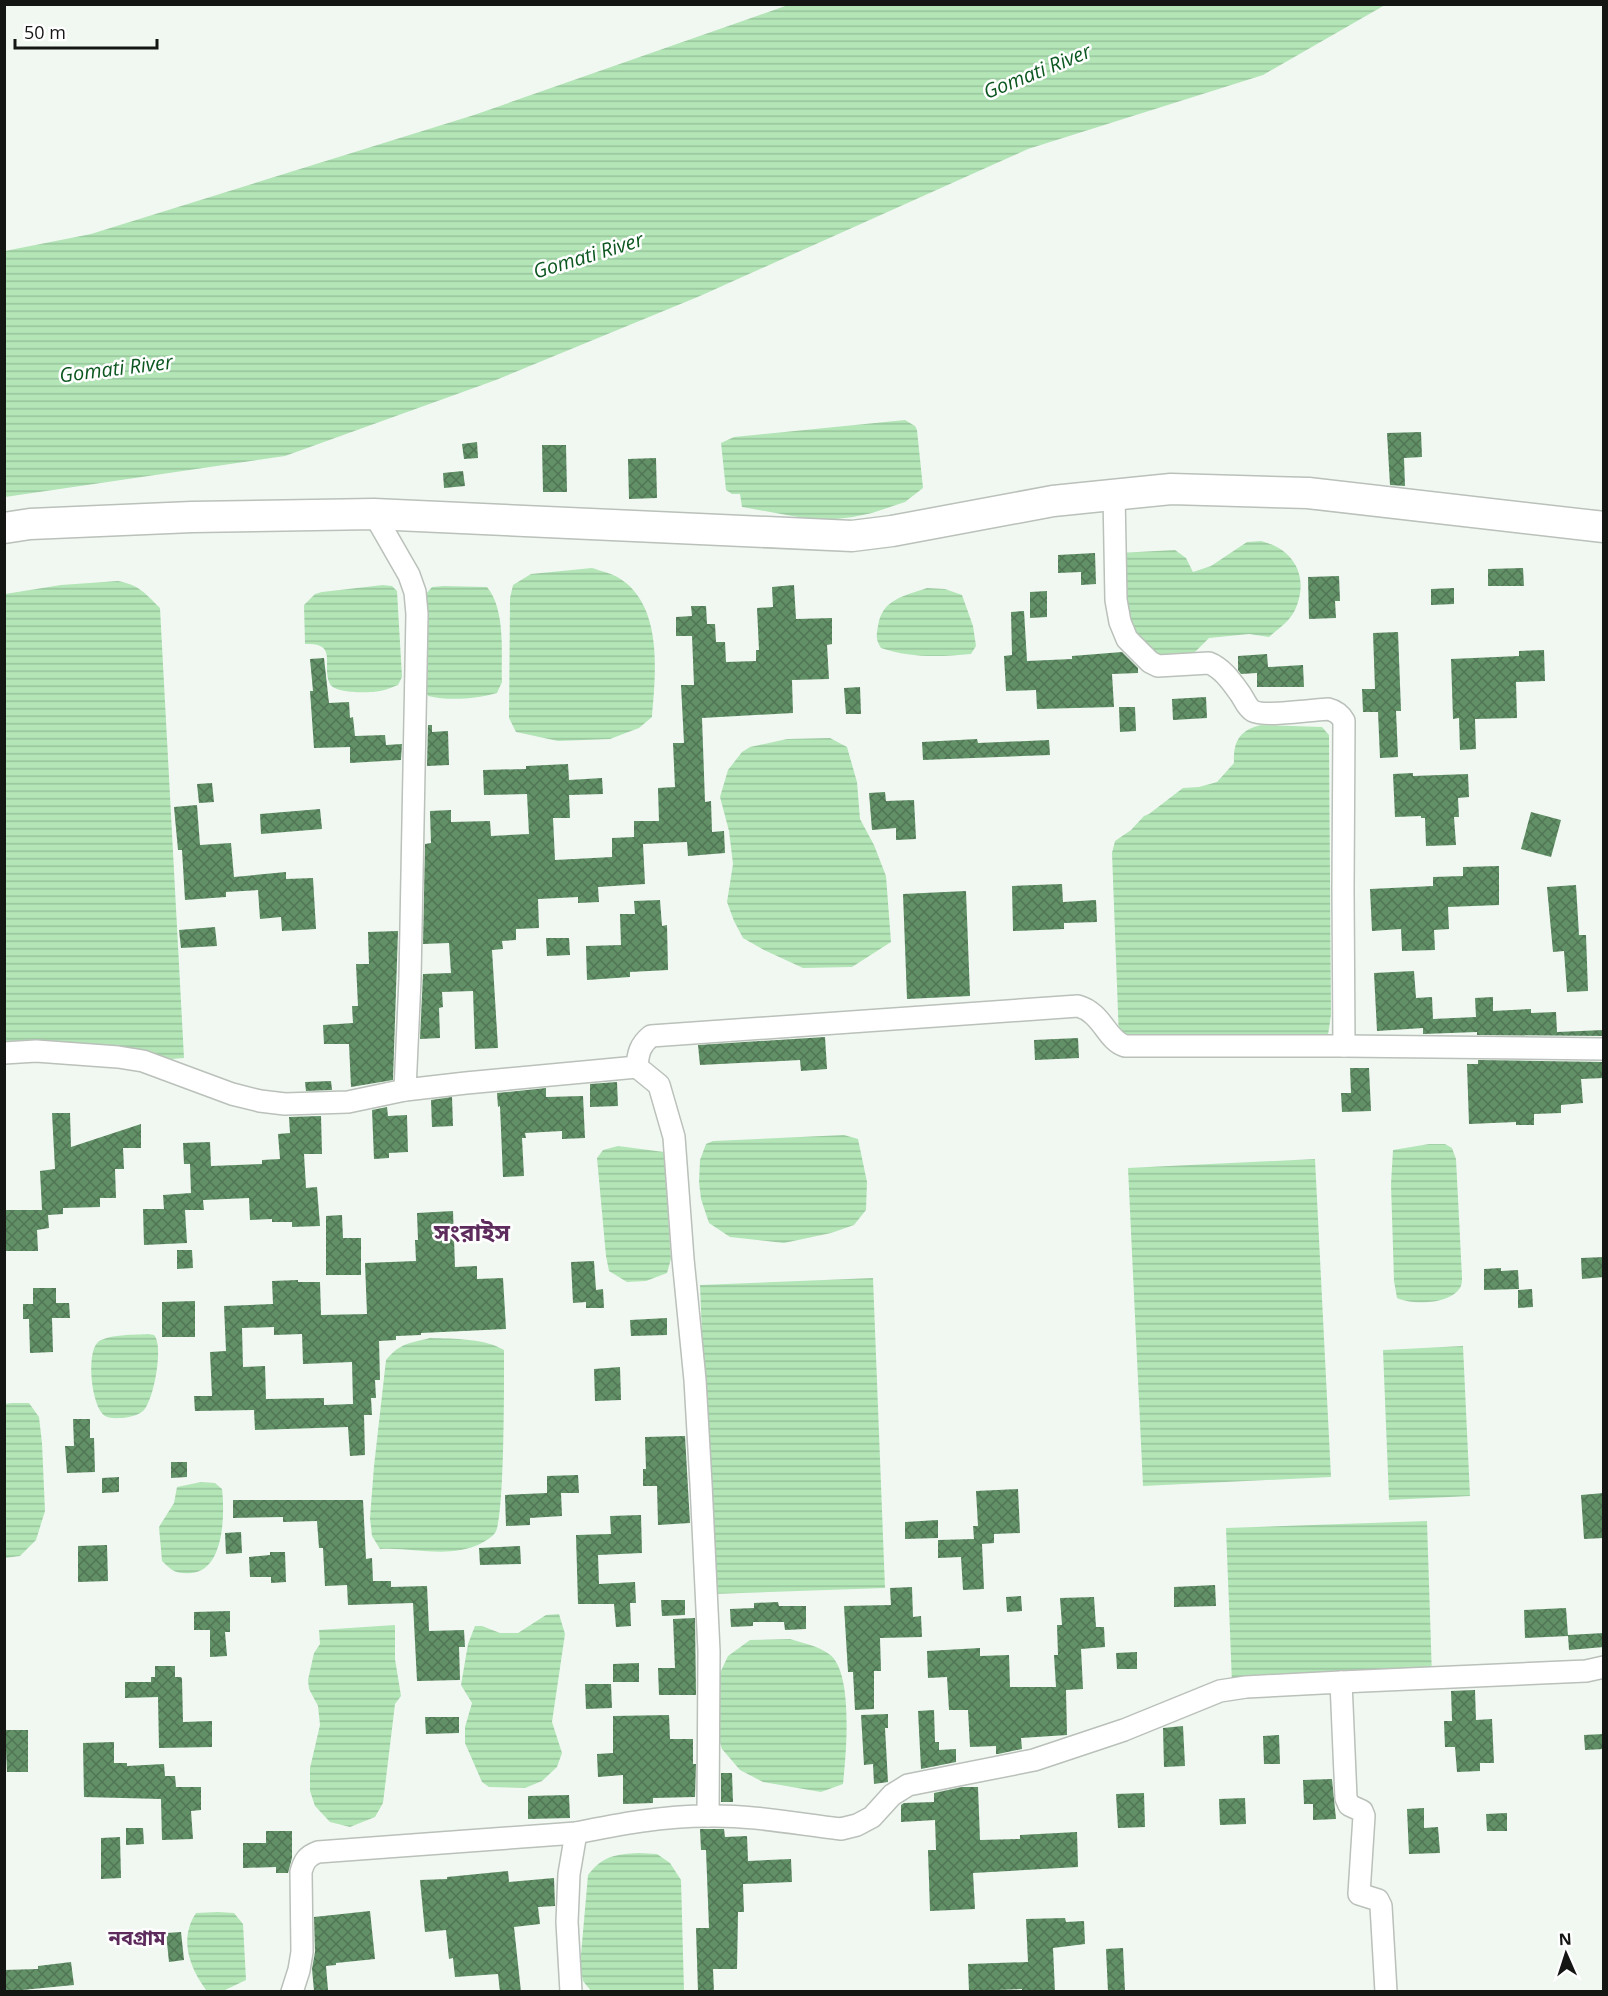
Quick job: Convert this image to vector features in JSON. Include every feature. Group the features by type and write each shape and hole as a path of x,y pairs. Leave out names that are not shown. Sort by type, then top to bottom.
{"street":[{"path":"4,528 30,524 180,517 374,514 852,536 892,531 1053,501 1171,489 1308,493 1604,527"},
{"path":"1114,494 1116,600 1120,622 1127,639 1143,655 1158,666 1209,663 1216,666 1255,712 1328,709 1334,710 1344,721 1344,1046"},
{"path":"374,514 409,575 415,592 417,614 410,979 405,1090"},
{"path":"637,1067 642,1044 651,1036 1078,1006 1096,1015 1118,1043 1125,1046 1604,1049"},
{"path":"4,1053 36,1051 143,1060 232,1094 285,1104 348,1102 405,1090 637,1067 659,1085 674,1137 695,1380 710,1651 708,1816"},
{"path":"292,1992 302,1952 301,1872 309,1855 318,1851 576,1833 651,1819 708,1816 732,1816 841,1829 857,1825 872,1817 892,1795 908,1785 1034,1760 1124,1730 1220,1691 1246,1687 1586,1671 1604,1667"},
{"path":"1341,1682 1346,1798 1349,1805 1362,1811 1364,1816 1359,1894 1378,1900 1381,1906 1386,1992"},
{"path":"571,1992 567,1922 569,1874 576,1833"}],"water":[{"name":"Gomati River","path":"791,4 1385,5 1263,75 1028,149 700,296 496,380 285,456 5,497 5,251 91,234 474,115"},
{"path":"905,420 917,430 923,488 905,502 872,513 820,521 742,507 740,494 732,494 726,490 721,443 734,437"},
{"path":"1261,541 1273,545 1290,558 1300,576 1301,586 1293,614 1269,637 1249,634 1209,638 1193,654 1159,656 1135,637 1124,612 1119,553 1175,550 1186,558 1193,572 1211,566 1247,542"},
{"path":"592,568 619,578 633,590 650,622 655,661 652,717 639,728 610,739 558,741 516,732 509,718 510,598 513,585 531,574"},
{"path":"118,581 137,587 160,608 184,1058 172,1059 141,1052 5,1045 5,594 61,585"},
{"path":"392,586 397,591 402,677 398,685 380,691 339,690 330,684 325,651 315,644 305,644 304,605 315,594 322,592"},
{"path":"432,587 487,587 493,596 500,620 502,645 502,682 497,693 462,699 428,696 423,683 425,595"},
{"path":"927,588 945,589 962,595 973,626 976,646 971,654 925,656 903,654 881,648 877,640 877,633 884,610 902,596"},
{"path":"1261,725 1322,727 1329,735 1331,1015 1328,1035 1323,1038 1119,1039 1112,853 1115,841 1131,830 1144,816 1183,788 1217,782 1234,763 1235,748 1239,738 1248,730"},
{"path":"830,738 847,747 857,782 860,819 874,845 886,876 891,942 852,967 803,968 743,938 734,921 727,902 733,864 729,831 720,797 728,770 742,752 750,747 787,739"},
{"path":"844,1135 858,1139 867,1182 866,1210 854,1225 831,1233 784,1243 730,1237 709,1223 701,1199 699,1182 700,1160 706,1144 713,1141"},
{"path":"1429,1144 1445,1144 1452,1148 1456,1159 1462,1283 1449,1297 1431,1302 1412,1302 1397,1298 1394,1281 1391,1184 1393,1150"},
{"path":"618,1146 664,1152 671,1259 667,1273 646,1281 627,1282 609,1271 597,1158 603,1150"},
{"path":"1315,1159 1331,1477 1143,1486 1128,1168"},
{"path":"873,1278 885,1588 712,1594 700,1285"},
{"path":"122,1335 154,1335 157,1341 158,1360 148,1404 142,1412 132,1416 109,1418 100,1411 93,1391 91,1367 94,1348 103,1339"},
{"path":"430,1338 478,1341 504,1350 503,1446 498,1522 492,1536 480,1544 456,1551 380,1549 372,1536 370,1518 386,1360 401,1347"},
{"path":"1463,1346 1470,1496 1389,1500 1383,1350"},
{"path":"29,1403 39,1417 45,1511 36,1540 20,1556 5,1558 4,1404"},
{"path":"201,1482 215,1483 222,1489 223,1513 220,1540 210,1563 202,1570 182,1573 162,1561 159,1527 174,1503 177,1487"},
{"path":"1427,1521 1432,1677 1232,1684 1226,1528"},
{"path":"559,1614 565,1634 552,1722 562,1753 557,1767 542,1781 525,1788 489,1787 482,1782 465,1743 465,1727 472,1703 461,1685 468,1644 475,1626 482,1626 500,1633 518,1633 546,1615"},
{"path":"395,1625 395,1659 401,1696 395,1704 383,1803 375,1817 350,1827 330,1822 315,1806 310,1791 310,1768 320,1725 318,1706 309,1689 308,1680 314,1653 320,1644 319,1630"},
{"path":"790,1639 829,1654 837,1663 842,1678 846,1715 843,1784 821,1792 763,1782 740,1770 722,1749 718,1736 719,1675 728,1656 750,1640"},
{"path":"639,1853 657,1854 670,1863 681,1880 684,1991 591,1991 583,1981 580,1966 588,1875 610,1857"},
{"path":"196,1913 234,1913 243,1924 246,1980 223,1991 206,1990 191,1962 187,1942 188,1932"}],"building":[{"path":"1421,432 1422,457 1404,458 1405,486 1390,485 1387,433"},
{"path":"477,442 478,458 464,459 462,444"},
{"path":"542,445 566,445 567,492 543,492"},
{"path":"656,458 657,498 629,499 628,459"},
{"path":"463,471 465,486 444,488 443,473"},
{"path":"1095,553 1096,584 1081,585 1081,572 1058,573 1058,555"},
{"path":"1523,568 1524,586 1488,586 1488,569"},
{"path":"1339,576 1340,601 1335,601 1336,618 1309,619 1308,577"},
{"path":"794,585 796,619 832,618 832,644 827,645 829,679 792,680 793,713 702,718 705,802 711,801 712,832 724,831 725,853 688,856 687,842 643,844 645,884 598,887 599,902 578,903 578,897 538,899 539,928 516,929 516,940 502,941 503,949 492,950 498,1048 475,1049 473,991 442,992 443,1007 439,1008 440,1038 420,1039 423,974 451,973 449,943 423,944 425,844 431,843 430,811 451,810 451,822 490,821 491,836 529,834 527,794 484,795 483,770 526,769 526,766 568,764 569,780 602,778 603,794 569,795 570,818 553,818 555,860 612,857 612,838 634,837 634,821 659,821 658,788 675,787 673,743 684,743 681,685 694,685 692,636 676,636 676,617 692,616 691,606 706,606 707,624 715,624 716,642 725,642 726,662 756,661 756,650 759,650 757,608 773,607 772,587"},
{"path":"1454,588 1454,604 1431,605 1431,589"},
{"path":"1047,591 1047,617 1030,618 1030,592"},
{"path":"1024,611 1027,661 1072,659 1072,656 1122,652 1138,668 1138,673 1112,674 1114,707 1037,709 1036,690 1006,691 1004,656 1012,655 1011,612"},
{"path":"1398,632 1401,711 1396,711 1398,757 1380,758 1378,712 1363,712 1362,689 1375,689 1373,633"},
{"path":"1544,650 1545,681 1516,682 1517,718 1475,719 1476,749 1460,750 1459,718 1453,719 1451,659 1519,656 1519,651"},
{"path":"1267,654 1268,667 1303,665 1304,687 1257,687 1257,673 1241,674 1238,670 1238,656"},
{"path":"324,658 329,703 349,702 355,736 385,735 386,745 402,744 401,760 350,763 350,747 314,748 310,659"},
{"path":"860,687 861,714 846,714 844,688"},
{"path":"1206,697 1207,718 1173,720 1172,699"},
{"path":"1119,707 1135,707 1136,731 1120,732"},
{"path":"428,725 432,725 432,732 448,731 449,765 427,766"},
{"path":"977,739 978,743 1049,740 1050,755 923,760 922,742"},
{"path":"1413,773 1413,776 1468,774 1469,797 1458,798 1459,817 1454,817 1456,845 1426,846 1425,818 1421,816 1395,817 1393,774"},
{"path":"212,783 214,802 199,803 197,784"},
{"path":"885,792 886,801 914,800 916,839 896,840 896,828 872,830 869,793"},
{"path":"197,805 200,845 231,843 234,877 286,872 286,879 313,878 316,929 282,931 281,917 260,919 258,890 226,892 226,897 185,900 182,850 178,850 174,807"},
{"path":"320,809 322,829 261,834 260,814"},
{"path":"1531,812 1561,820 1551,857 1521,849"},
{"path":"1499,866 1499,905 1448,907 1449,929 1434,930 1435,950 1402,951 1401,929 1372,931 1370,889 1433,886 1433,877 1463,876 1463,867"},
{"path":"1062,884 1063,902 1096,900 1097,922 1064,923 1064,929 1013,931 1012,886"},
{"path":"1576,885 1579,935 1586,935 1588,991 1567,992 1564,951 1553,952 1547,887"},
{"path":"966,891 970,996 907,999 903,894"},
{"path":"660,900 662,926 667,925 668,970 630,972 630,977 587,980 586,946 621,945 620,914 635,914 634,901"},
{"path":"215,927 217,946 181,948 179,930"},
{"path":"398,931 393,1080 351,1087 349,1044 324,1044 323,1025 353,1023 352,1006 358,1006 356,964 369,964 368,932"},
{"path":"546,938 569,938 570,955 547,956"},
{"path":"1414,971 1416,998 1432,997 1433,1019 1476,1017 1475,998 1493,997 1493,1011 1531,1009 1531,1013 1556,1012 1557,1032 1604,1030 1604,1036 1477,1035 1477,1032 1423,1034 1423,1028 1377,1031 1374,973"},
{"path":"825,1037 827,1069 801,1071 800,1060 700,1065 698,1045"},
{"path":"1078,1038 1079,1058 1035,1060 1034,1040"},
{"path":"1478,1060 1604,1062 1604,1078 1581,1079 1583,1103 1561,1105 1561,1113 1534,1114 1534,1125 1516,1125 1516,1122 1469,1124 1467,1064 1478,1064"},
{"path":"1350,1068 1369,1068 1371,1111 1342,1112 1341,1093 1351,1093"},
{"path":"331,1081 332,1090 306,1091 305,1082"},
{"path":"617,1082 618,1106 590,1107 590,1084"},
{"path":"546,1088 546,1097 583,1096 585,1138 562,1139 562,1131 525,1133 526,1138 522,1138 524,1176 503,1177 500,1106 498,1107 497,1093"},
{"path":"452,1097 453,1126 432,1127 431,1100"},
{"path":"387,1107 388,1116 407,1115 408,1152 389,1153 389,1158 374,1159 372,1110"},
{"path":"52,1113 70,1113 71,1147 141,1124 141,1148 123,1148 124,1169 115,1169 116,1198 100,1198 100,1207 63,1208 63,1214 48,1215 49,1228 37,1230 38,1251 6,1251 5,1210 42,1210 40,1171 55,1169"},
{"path":"321,1116 322,1154 304,1154 306,1188 317,1187 320,1226 292,1227 292,1222 272,1222 272,1219 250,1220 249,1198 203,1200 204,1210 185,1210 187,1243 144,1245 143,1209 164,1209 163,1195 191,1193 190,1164 184,1164 183,1143 210,1142 211,1166 262,1164 262,1160 280,1159 278,1134 290,1133 289,1117"},
{"path":"453,1211 455,1267 477,1266 477,1279 503,1278 506,1329 421,1333 421,1335 396,1336 396,1340 379,1341 380,1380 375,1380 376,1398 371,1398 372,1415 364,1415 365,1455 350,1456 348,1427 255,1430 254,1410 195,1411 194,1396 212,1396 210,1352 226,1351 224,1306 273,1304 272,1281 298,1280 298,1282 320,1282 321,1315 367,1314 365,1263 416,1261 417,1213","holes":["274,1327 274,1335 302,1334 303,1364 352,1362 353,1404 324,1405 324,1398 266,1399 265,1366 243,1367 242,1328"]},
{"path":"342,1215 343,1238 361,1238 361,1275 326,1275 326,1216"},
{"path":"177,1250 192,1250 193,1268 177,1269"},
{"path":"1604,1257 1604,1277 1582,1279 1581,1258"},
{"path":"594,1261 596,1290 603,1289 604,1308 586,1308 586,1302 573,1303 571,1262"},
{"path":"1501,1268 1501,1271 1518,1270 1519,1289 1484,1290 1484,1269"},
{"path":"33,1288 56,1288 56,1303 69,1303 70,1318 52,1318 53,1352 30,1353 29,1319 23,1319 23,1304 33,1304"},
{"path":"1532,1289 1533,1307 1518,1308 1518,1290"},
{"path":"195,1301 195,1337 162,1337 162,1302"},
{"path":"667,1318 667,1335 631,1336 630,1320"},
{"path":"620,1367 621,1400 595,1401 594,1369"},
{"path":"73,1419 90,1419 90,1438 94,1438 95,1472 67,1473 65,1446 74,1446"},
{"path":"685,1436 690,1523 658,1525 657,1486 643,1486 643,1469 646,1469 645,1437"},
{"path":"171,1462 187,1462 187,1477 171,1478"},
{"path":"578,1475 579,1493 561,1493 562,1516 530,1518 530,1525 506,1526 505,1495 547,1493 547,1476"},
{"path":"119,1477 119,1492 102,1493 102,1478"},
{"path":"1018,1489 1020,1533 994,1534 994,1543 982,1544 984,1589 963,1590 961,1557 938,1558 938,1540 974,1539 973,1526 978,1526 976,1491"},
{"path":"1604,1493 1604,1538 1584,1539 1581,1495"},
{"path":"233,1500 363,1500 366,1559 372,1558 373,1581 391,1581 391,1587 427,1586 429,1631 464,1630 465,1647 459,1647 460,1680 417,1681 413,1603 348,1605 347,1585 325,1586 323,1548 319,1548 317,1521 283,1522 283,1517 233,1518"},
{"path":"641,1515 642,1553 598,1555 599,1584 635,1582 636,1603 630,1603 631,1626 616,1627 614,1604 578,1604 576,1535 611,1534 610,1516"},
{"path":"938,1520 938,1538 905,1539 905,1522"},
{"path":"241,1532 242,1553 226,1554 225,1533"},
{"path":"107,1545 108,1581 78,1582 78,1546"},
{"path":"520,1546 521,1564 480,1565 479,1548"},
{"path":"270,1552 285,1552 286,1582 271,1583 271,1577 250,1577 249,1557 270,1555"},
{"path":"1215,1585 1216,1606 1174,1607 1174,1587"},
{"path":"912,1587 913,1617 921,1616 922,1637 880,1638 881,1671 874,1671 874,1709 855,1710 853,1672 848,1672 844,1606 891,1605 890,1588"},
{"path":"1021,1596 1022,1611 1007,1612 1006,1597"},
{"path":"1094,1597 1096,1627 1104,1627 1105,1647 1081,1649 1083,1689 1066,1690 1067,1735 1021,1738 1022,1749 998,1754 996,1754 996,1746 970,1747 968,1710 949,1710 947,1677 928,1678 927,1651 980,1648 980,1656 1009,1655 1010,1687 1056,1687 1054,1655 1058,1655 1057,1625 1062,1625 1060,1598"},
{"path":"661,1600 685,1600 685,1615 662,1616"},
{"path":"778,1602 779,1606 806,1606 806,1629 785,1630 784,1622 753,1622 753,1626 731,1627 730,1609 754,1608 754,1603"},
{"path":"1566,1608 1568,1636 1525,1638 1524,1610"},
{"path":"230,1611 230,1632 225,1632 227,1656 210,1657 210,1630 194,1630 194,1612"},
{"path":"695,1618 696,1695 659,1695 658,1668 675,1668 673,1619"},
{"path":"1604,1633 1604,1647 1569,1650 1568,1635"},
{"path":"1137,1652 1137,1669 1117,1669 1116,1653"},
{"path":"639,1663 639,1682 613,1682 613,1664"},
{"path":"155,1666 175,1666 175,1677 182,1679 183,1722 212,1721 212,1747 159,1748 158,1697 125,1698 125,1682 151,1682 151,1677 155,1677"},
{"path":"585,1684 611,1684 612,1708 586,1709"},
{"path":"1475,1690 1476,1720 1492,1719 1494,1763 1480,1763 1480,1771 1457,1772 1455,1747 1445,1747 1444,1721 1452,1721 1451,1691"},
{"path":"934,1710 935,1742 939,1742 939,1750 956,1749 956,1762 921,1769 918,1711"},
{"path":"888,1714 888,1728 885,1728 888,1782 874,1784 873,1764 864,1765 861,1715"},
{"path":"669,1715 670,1739 693,1739 693,1764 696,1764 695,1797 653,1798 653,1803 623,1804 623,1775 598,1777 597,1754 613,1753 613,1716"},
{"path":"425,1717 459,1717 459,1733 426,1734"},
{"path":"1183,1726 1185,1766 1164,1767 1163,1728"},
{"path":"5,1730 28,1730 28,1772 7,1772"},
{"path":"1604,1734 1604,1749 1585,1750 1584,1735"},
{"path":"1279,1735 1280,1764 1264,1764 1263,1736"},
{"path":"114,1742 114,1763 127,1763 127,1766 164,1764 165,1776 175,1776 176,1787 201,1787 201,1810 191,1811 193,1839 162,1840 161,1799 84,1797 83,1743"},
{"path":"721,1773 732,1773 733,1802 721,1802"},
{"path":"1332,1779 1336,1819 1313,1820 1313,1804 1304,1804 1303,1780"},
{"path":"962,1787 978,1787 980,1840 1020,1839 1020,1835 1077,1832 1078,1867 973,1873 975,1909 930,1911 928,1850 936,1850 935,1820 901,1822 901,1805 934,1802 934,1793"},
{"path":"1144,1793 1145,1827 1118,1828 1116,1794"},
{"path":"569,1795 570,1818 528,1819 528,1796"},
{"path":"1245,1798 1246,1824 1220,1825 1219,1799"},
{"path":"1424,1808 1424,1828 1438,1827 1440,1853 1409,1854 1407,1809"},
{"path":"1507,1813 1507,1831 1487,1831 1486,1814"},
{"path":"126,1828 143,1828 144,1844 126,1845"},
{"path":"700,1829 724,1829 725,1837 747,1836 748,1861 791,1859 792,1882 743,1884 744,1912 738,1912 737,1969 713,1969 714,1992 698,1992 696,1928 709,1928 706,1850 701,1850"},
{"path":"266,1831 292,1831 292,1858 288,1873 276,1873 276,1867 243,1868 243,1843 266,1843"},
{"path":"120,1837 121,1878 101,1879 101,1838"},
{"path":"508,1871 509,1882 554,1878 555,1906 538,1907 540,1924 514,1927 521,1992 500,1992 498,1974 455,1977 453,1958 449,1959 446,1930 425,1932 420,1880"},
{"path":"370,1911 375,1959 326,1966 328,1990 314,1991 312,1969 315,1952 314,1917"},
{"path":"1065,1918 1066,1922 1084,1921 1085,1944 1053,1948 1055,1992 1022,1992 1022,1989 969,1991 968,1964 1028,1962 1026,1919"},
{"path":"181,1932 184,1960 169,1962 166,1933"},
{"path":"1123,1948 1125,1991 1108,1992 1106,1949"},
{"path":"71,1962 74,1985 4,1992 4,1970 38,1969 38,1966"}],"district":[{"name":"সংরাইস","path":"472,1231"},
{"name":"নবগ্ৰাম","path":"137,1937"}]}
